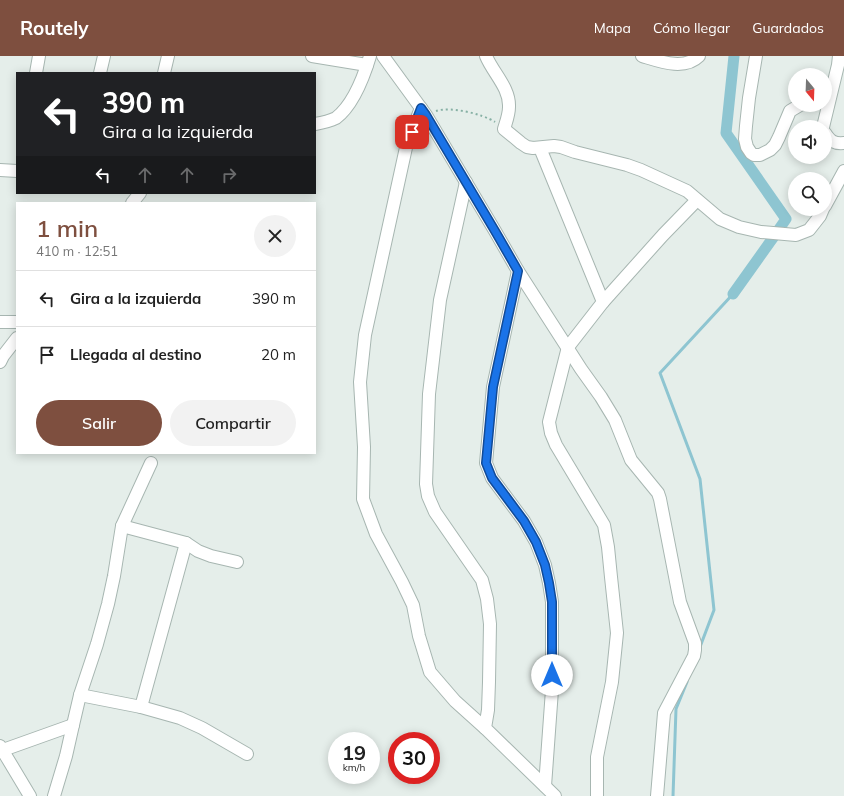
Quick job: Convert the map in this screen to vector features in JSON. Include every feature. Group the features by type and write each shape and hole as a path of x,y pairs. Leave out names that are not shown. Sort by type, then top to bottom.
{"street":[{"path":"36,72 39,56"},
{"path":"100,72 104,56"},
{"path":"164,72 168,56"},
{"path":"312,56 369,61 357,90 346,107 335,118 316,124"},
{"path":"383,56 424,112 518,271 581,369 601,397 614,420 631,460 658,494 660,499 680,602 695,650 694,656 664,713 657,796"},
{"path":"486,56 508,96 509,112 504,129 527,147 561,147 642,170 687,192 720,219 739,227 761,232 796,235 809,230 820,216"},
{"path":"642,56 679,64 690,63 699,56"},
{"path":"756,56 749,98 745,139 747,147 751,153 754,155 760,155 770,150 775,145 780,137 790,112"},
{"path":"832,92 840,78 839,56"},
{"path":"424,112 407,143 365,335 360,382 364,446 363,499 376,534 412,604 419,636 430,672 455,701 555,796"},
{"path":"832,141 836,144 844,143"},
{"path":"540,148 603,302"},
{"path":"0,170 16,171"},
{"path":"832,193 844,172"},
{"path":"466,182 440,300 429,394 426,484 428,496 434,512 482,580 487,599 490,624 488,710 485,728"},
{"path":"133,202 139,194"},
{"path":"597,796 597,757 612,682 617,633 608,547 604,525 556,445 549,422 568,348 603,302 663,235 697,200"},
{"path":"518,271 493,387 486,463 492,478 524,521 536,542 545,565 549,583 552,602 552,690 545,786"},
{"path":"0,322 16,322"},
{"path":"0,362 16,339"},
{"path":"54,796 66,756 80,695 97,644 108,604 122,526 151,463"},
{"path":"122,526 186,543 198,551 211,556 237,562"},
{"path":"141,707 186,543"},
{"path":"80,695 141,707 180,718 202,728 247,754"},
{"path":"30,796 2,748 73,725"}],"path":[{"path":"424,112 447,109 459,110 491,120 504,129"}],"waterway":[{"path":"733,294 786,219 726,133 734,56"},
{"path":"700,647 714,610 700,479 660,373 733,294"},
{"path":"673,796 676,709 687,682"}],"route":[{"path":"412,132 421,108 518,271 493,387 486,463 492,478 524,521 536,542 545,565 552,602 552,675"}]}
